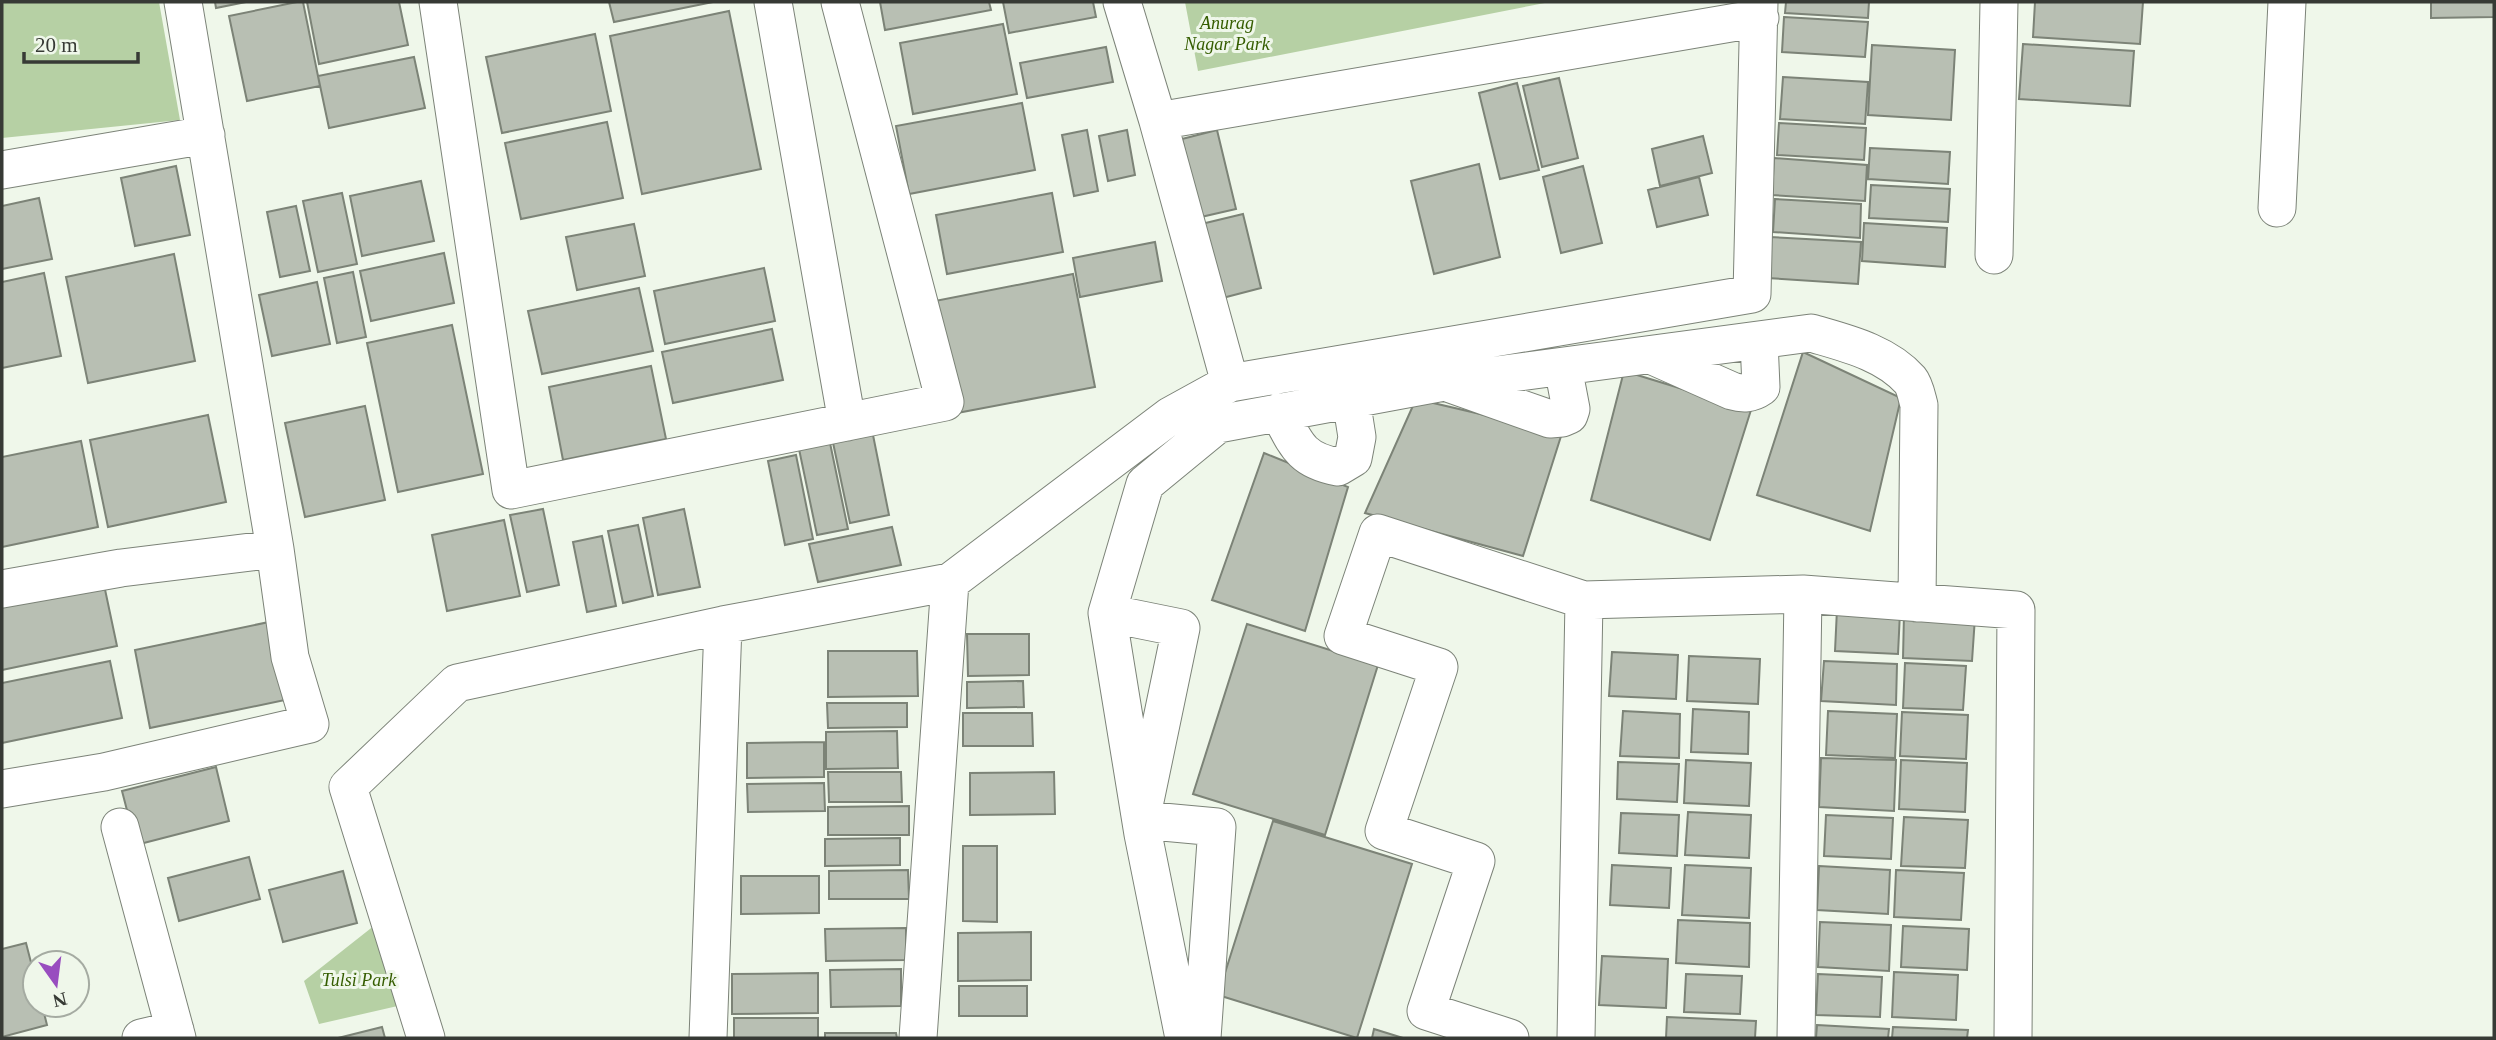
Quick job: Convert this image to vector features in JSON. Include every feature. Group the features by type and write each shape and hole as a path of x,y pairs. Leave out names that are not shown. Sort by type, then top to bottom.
{"street":[{"path":"2,789 104,772 310,724 290,657 275,549 183,2"},
{"path":"438,2 511,490 945,402 840,2"},
{"path":"773,2 847,422"},
{"path":"1122,2 1158,121 1230,383"},
{"path":"1994,255 2000,2"},
{"path":"2277,208 2287,2"},
{"path":"426,1038 348,787 457,683 723,625 950,582 1170,416 1230,383 1752,294 1760,10 1158,121"},
{"path":"2,170 206,135"},
{"path":"1184,1038 1141,820 1107,612 1145,484 1219,424 1444,382 1811,333 1884,359 1912,381 1919,405 1917,603"},
{"path":"1652,356 1744,394 1755,392 1761,387 1759,341"},
{"path":"1444,382 1550,419 1562,418 1569,415 1572,409 1563,367"},
{"path":"1279,412 1301,452 1320,464 1338,467 1353,458 1357,437 1351,399"},
{"path":"1170,416 1185,451"},
{"path":"1510,1038 1426,1011 1476,861 1384,831 1439,667 1343,636 1378,533 1584,600 1803,594 2016,610 2013,1038"},
{"path":"2,589 121,568 275,549"},
{"path":"918,1038 950,582"},
{"path":"1796,1038 1803,594"},
{"path":"1576,1038 1584,600"},
{"path":"1107,612 1181,628 1141,820"},
{"path":"708,1038 723,625"},
{"path":"1141,820 1217,827 1202,1038"},
{"path":"120,827 164,1035"}],"green space":[{"path":"2,2 159,2 180,120 2,138"},
{"name":"Anurag Nagar Park","path":"1185,2 1550,2 1198,71"},
{"name":"Tulsi Park","path":"375,925 402,1005 319,1024 304,981"}],"building":[{"path":"215,2 246,2 216,8"},
{"path":"303,2 320,86 247,101 229,16"},
{"path":"307,2 399,2 408,45 319,64"},
{"path":"609,2 713,2 614,22"},
{"path":"880,2 989,2 991,10 885,30"},
{"path":"1003,2 1093,2 1096,17 1009,33"},
{"path":"1786,2 1869,2 1868,18 1785,13"},
{"path":"2035,2 2143,2 2140,44 2033,37"},
{"path":"2431,2 2494,2 2494,17 2431,18"},
{"path":"729,11 761,169 642,194 610,36"},
{"path":"1784,17 1868,22 1865,57 1782,52"},
{"path":"1003,24 1017,94 913,114 900,43"},
{"path":"595,34 611,111 502,133 486,57"},
{"path":"2023,44 2134,51 2130,106 2019,99"},
{"path":"1872,45 1955,50 1951,120 1868,115"},
{"path":"1106,47 1113,82 1027,98 1020,63"},
{"path":"414,57 425,108 329,128 318,76"},
{"path":"1783,77 1868,82 1865,124 1780,119"},
{"path":"1559,78 1578,158 1542,167 1523,86"},
{"path":"1517,83 1539,170 1500,179 1479,93"},
{"path":"1022,103 1035,170 909,194 896,126"},
{"path":"607,122 623,198 521,219 505,143"},
{"path":"1779,123 1866,128 1864,160 1777,155"},
{"path":"1087,130 1098,191 1074,196 1062,135"},
{"path":"1127,130 1135,175 1108,181 1099,136"},
{"path":"1217,130 1236,209 1201,217 1182,139"},
{"path":"1703,136 1712,173 1660,186 1652,149"},
{"path":"1870,148 1950,152 1948,184 1868,179"},
{"path":"1774,158 1867,165 1865,201 1772,195"},
{"path":"1479,164 1500,257 1434,274 1411,181"},
{"path":"176,166 190,235 135,246 121,178"},
{"path":"1583,166 1602,243 1561,253 1543,177"},
{"path":"1699,177 1708,215 1657,227 1648,190"},
{"path":"421,181 434,241 362,256 350,196"},
{"path":"1871,185 1950,189 1948,222 1869,218"},
{"path":"342,193 357,264 318,272 303,201"},
{"path":"1052,193 1063,252 947,274 936,215"},
{"path":"39,198 52,259 2,269 2,206"},
{"path":"1775,199 1861,204 1860,238 1773,232"},
{"path":"296,206 310,271 280,277 267,212"},
{"path":"1243,214 1261,288 1211,301 1193,226"},
{"path":"1864,223 1947,228 1945,267 1862,261"},
{"path":"634,224 645,276 577,290 566,237"},
{"path":"1770,237 1861,242 1858,284 1767,278"},
{"path":"1155,242 1162,281 1080,297 1073,258"},
{"path":"444,253 454,303 371,321 360,271"},
{"path":"174,254 195,361 88,383 66,277"},
{"path":"764,268 775,321 665,344 654,291"},
{"path":"353,272 366,337 337,343 324,278"},
{"path":"44,273 61,356 2,368 2,282"},
{"path":"1073,274 1095,387 957,413 935,301"},
{"path":"317,282 330,344 272,356 259,295"},
{"path":"639,288 653,351 542,374 528,311"},
{"path":"452,325 483,474 398,492 367,343"},
{"path":"772,329 783,380 673,403 662,352"},
{"path":"1803,352 1901,398 1870,531 1757,495"},
{"path":"651,366 666,439 563,460 549,387"},
{"path":"1624,371 1751,410 1710,540 1591,500"},
{"path":"1416,399 1562,433 1523,556 1365,513"},
{"path":"365,406 385,500 305,517 285,423"},
{"path":"208,415 226,502 108,527 90,440"},
{"path":"872,430 889,515 850,523 832,438"},
{"path":"81,441 98,527 2,547 2,457"},
{"path":"830,443 848,529 817,535 799,449"},
{"path":"1264,453 1348,487 1305,631 1212,600"},
{"path":"796,455 813,539 785,545 768,461"},
{"path":"543,509 559,585 527,592 510,515"},
{"path":"684,509 700,587 658,595 643,518"},
{"path":"504,520 520,596 447,611 432,535"},
{"path":"638,525 653,596 623,603 608,531"},
{"path":"892,527 901,565 818,582 809,544"},
{"path":"602,536 616,606 587,612 573,542"},
{"path":"103,580 117,646 2,670 2,601"},
{"path":"1837,609 1900,612 1898,654 1835,651"},
{"path":"1904,614 1975,617 1972,661 1903,658"},
{"path":"269,622 285,700 150,728 135,650"},
{"path":"1247,624 1378,665 1325,835 1193,794"},
{"path":"967,634 1029,634 1029,675 968,676"},
{"path":"828,651 917,651 918,696 828,697"},
{"path":"1612,652 1678,655 1676,699 1609,696"},
{"path":"1689,656 1760,659 1758,704 1687,701"},
{"path":"110,661 122,718 2,743 2,683"},
{"path":"1824,661 1897,664 1896,705 1821,701"},
{"path":"1905,663 1966,666 1963,710 1903,708"},
{"path":"1023,681 1024,707 967,708 967,682"},
{"path":"827,703 907,703 907,727 828,728"},
{"path":"1693,709 1749,712 1748,754 1691,752"},
{"path":"1623,711 1680,714 1679,758 1620,756"},
{"path":"1828,711 1897,714 1895,758 1826,755"},
{"path":"1902,712 1968,715 1966,759 1900,756"},
{"path":"963,713 1032,713 1033,746 963,746"},
{"path":"897,731 898,768 826,769 826,732"},
{"path":"824,742 824,777 747,778 747,743"},
{"path":"1821,758 1896,760 1894,811 1819,807"},
{"path":"1686,760 1751,763 1749,806 1684,803"},
{"path":"1901,760 1967,763 1965,812 1899,809"},
{"path":"1618,762 1679,764 1677,802 1617,799"},
{"path":"216,767 229,821 136,845 122,791"},
{"path":"828,772 901,772 902,802 829,802"},
{"path":"1054,772 1055,814 970,815 970,773"},
{"path":"824,783 825,811 748,812 747,784"},
{"path":"909,806 909,835 828,835 828,807"},
{"path":"1688,812 1751,815 1749,858 1685,855"},
{"path":"1621,813 1679,815 1677,856 1619,853"},
{"path":"1826,815 1893,818 1891,859 1824,856"},
{"path":"1904,817 1968,820 1965,868 1901,866"},
{"path":"1273,821 1412,864 1357,1038 1218,995"},
{"path":"900,838 900,865 825,866 825,839"},
{"path":"963,846 997,846 997,922 963,921"},
{"path":"249,857 260,899 179,921 168,878"},
{"path":"1612,865 1671,868 1669,908 1610,905"},
{"path":"1685,865 1751,868 1749,918 1682,915"},
{"path":"1819,866 1890,870 1888,914 1817,910"},
{"path":"908,870 909,899 829,899 829,871"},
{"path":"1896,870 1964,873 1961,920 1894,917"},
{"path":"343,871 357,923 283,942 269,890"},
{"path":"741,876 819,876 819,913 741,914"},
{"path":"1678,920 1750,923 1749,967 1676,963"},
{"path":"1820,922 1891,925 1889,971 1818,967"},
{"path":"1903,926 1969,929 1967,970 1901,967"},
{"path":"906,928 906,960 826,961 825,929"},
{"path":"1031,932 1031,980 958,981 958,933"},
{"path":"26,943 28,949 21,949 21,1019 46,1019 47,1025 2,1037 2,949"},
{"path":"1602,956 1668,959 1666,1008 1599,1005"},
{"path":"901,969 901,1006 831,1007 830,970"},
{"path":"1894,972 1958,975 1956,1020 1892,1017"},
{"path":"818,973 818,1013 732,1014 732,974"},
{"path":"1686,974 1742,976 1740,1014 1684,1012"},
{"path":"1818,974 1882,977 1880,1017 1816,1015"},
{"path":"959,986 1027,986 1027,1016 959,1016"},
{"path":"1667,1017 1756,1021 1755,1038 1666,1038"},
{"path":"734,1018 818,1018 818,1038 734,1038"},
{"path":"1817,1025 1889,1029 1888,1038 1816,1038"},
{"path":"382,1027 385,1038 338,1038"},
{"path":"1893,1027 1968,1030 1967,1038 1892,1038"},
{"path":"1374,1029 1403,1038 1372,1038"},
{"path":"825,1033 896,1033 897,1038 825,1038"}]}
